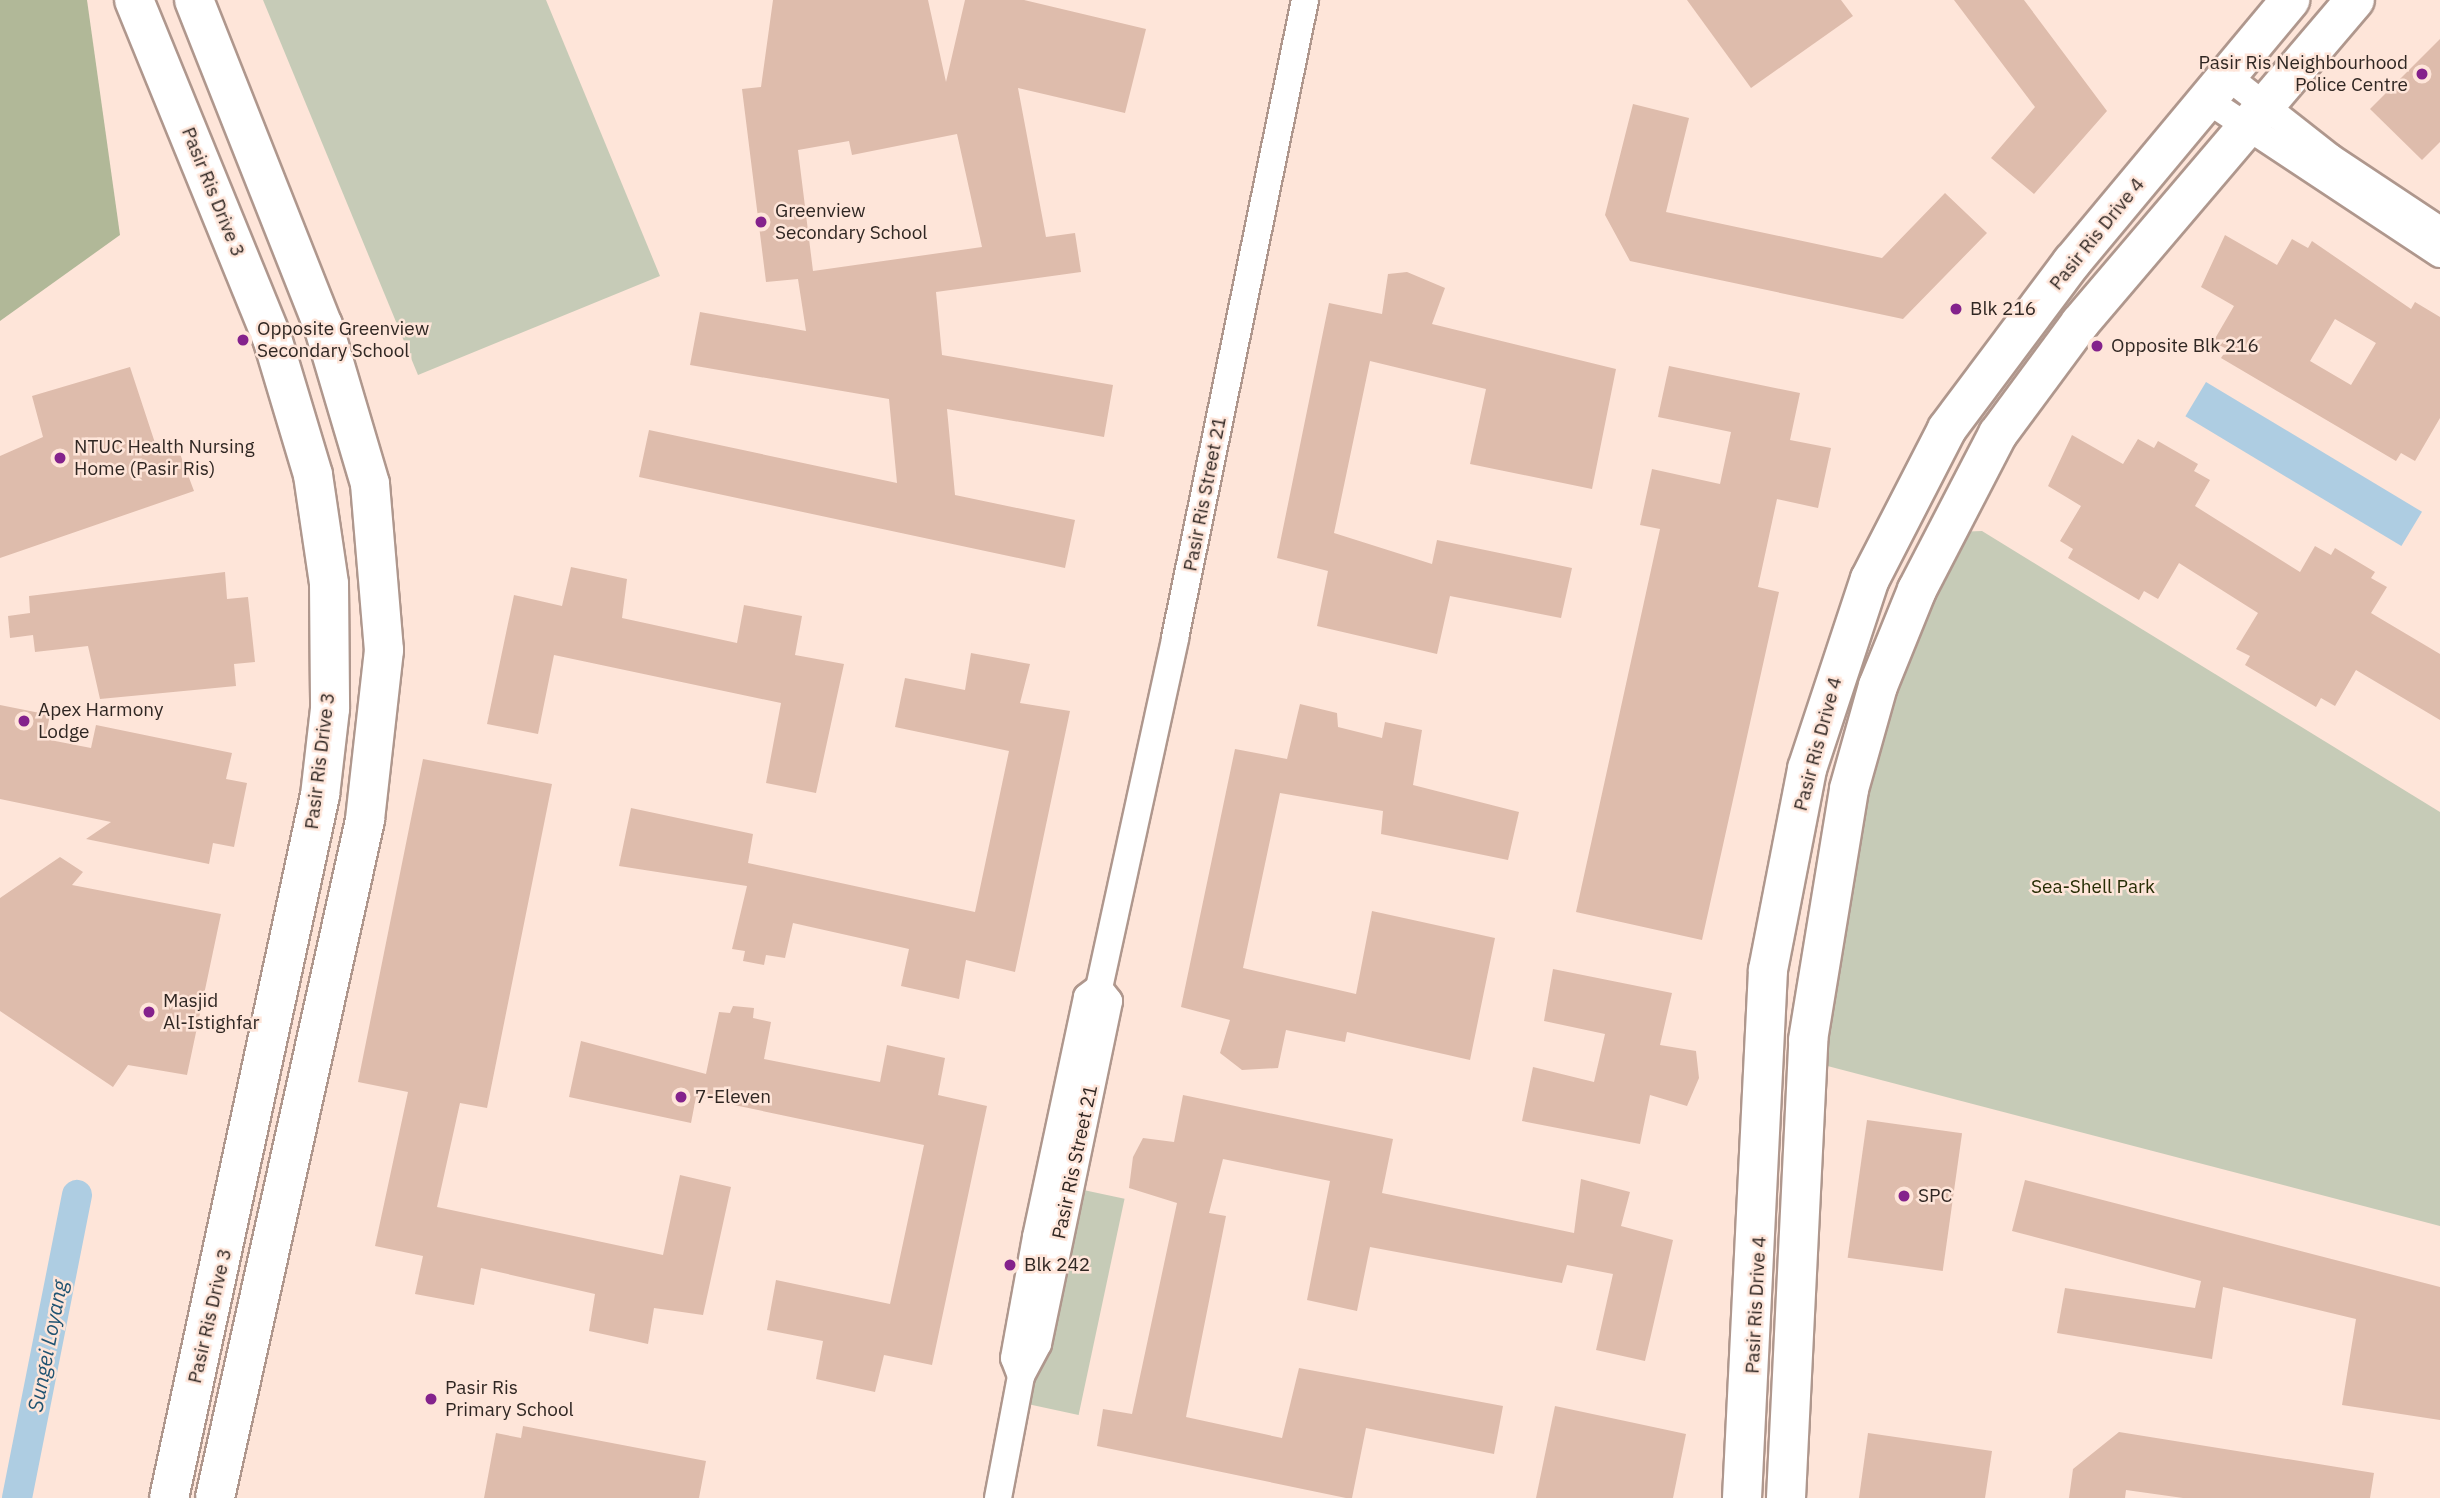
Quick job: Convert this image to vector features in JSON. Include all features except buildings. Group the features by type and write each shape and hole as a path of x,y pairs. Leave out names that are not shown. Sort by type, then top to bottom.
{"street":[{"name":"Pasir Ris Drive 3","path":"134,0 272,338 313,475 329,584 330,709 320,796 169,1498"},
{"path":"194,0 323,325 370,484 384,650 365,820 215,1498"},
{"name":"Pasir Ris Street 21","path":"998,1498 1021,1376 1038,1344 1109,1001 1099,988 1305,0"},
{"name":"Pasir Ris Drive 4","path":"1742,1498 1768,970 1825,706 1870,579 1947,429 2072,262 2290,0"},
{"path":"1786,1498 1808,1040 1849,789 1878,686 1921,581 1998,434 2080,323 2355,0"},
{"path":"2217,88 2440,254"},
{"path":"2255,118 2440,230"}],"green space":[{"path":"0,0 87,0 120,235 0,321"},
{"path":"263,0 546,0 660,276 418,375"},
{"name":"Sea-Shell Park","path":"1982,531 2440,812 2440,1226 1816,1063 1881,721 1955,532"},
{"path":"1060,1185 1125,1199 1079,1415 1014,1401"}],"water":[{"path":"2206,382 2422,512 2401,546 2185,416"}],"waterway":[{"name":"Sungei Loyang","path":"17,1498 77,1195"}],"place":[{"name":"Pasir Ris Neighbourhood Police Centre","path":"2422,74"},
{"name":"Greenview Secondary School","path":"761,222"},
{"name":"Blk 216","path":"1956,309"},
{"name":"Opposite Greenview Secondary School","path":"243,340"},
{"name":"Opposite Blk 216","path":"2097,346"},
{"name":"NTUC Health Nursing Home (Pasir Ris)","path":"60,458"},
{"name":"Apex Harmony Lodge","path":"24,721"},
{"name":"Masjid Al-Istighfar","path":"149,1012"},
{"name":"7-Eleven","path":"681,1097"},
{"name":"SPC","path":"1904,1196"},
{"name":"Blk 242","path":"1010,1265"},
{"name":"Pasir Ris Primary School","path":"431,1399"}]}
